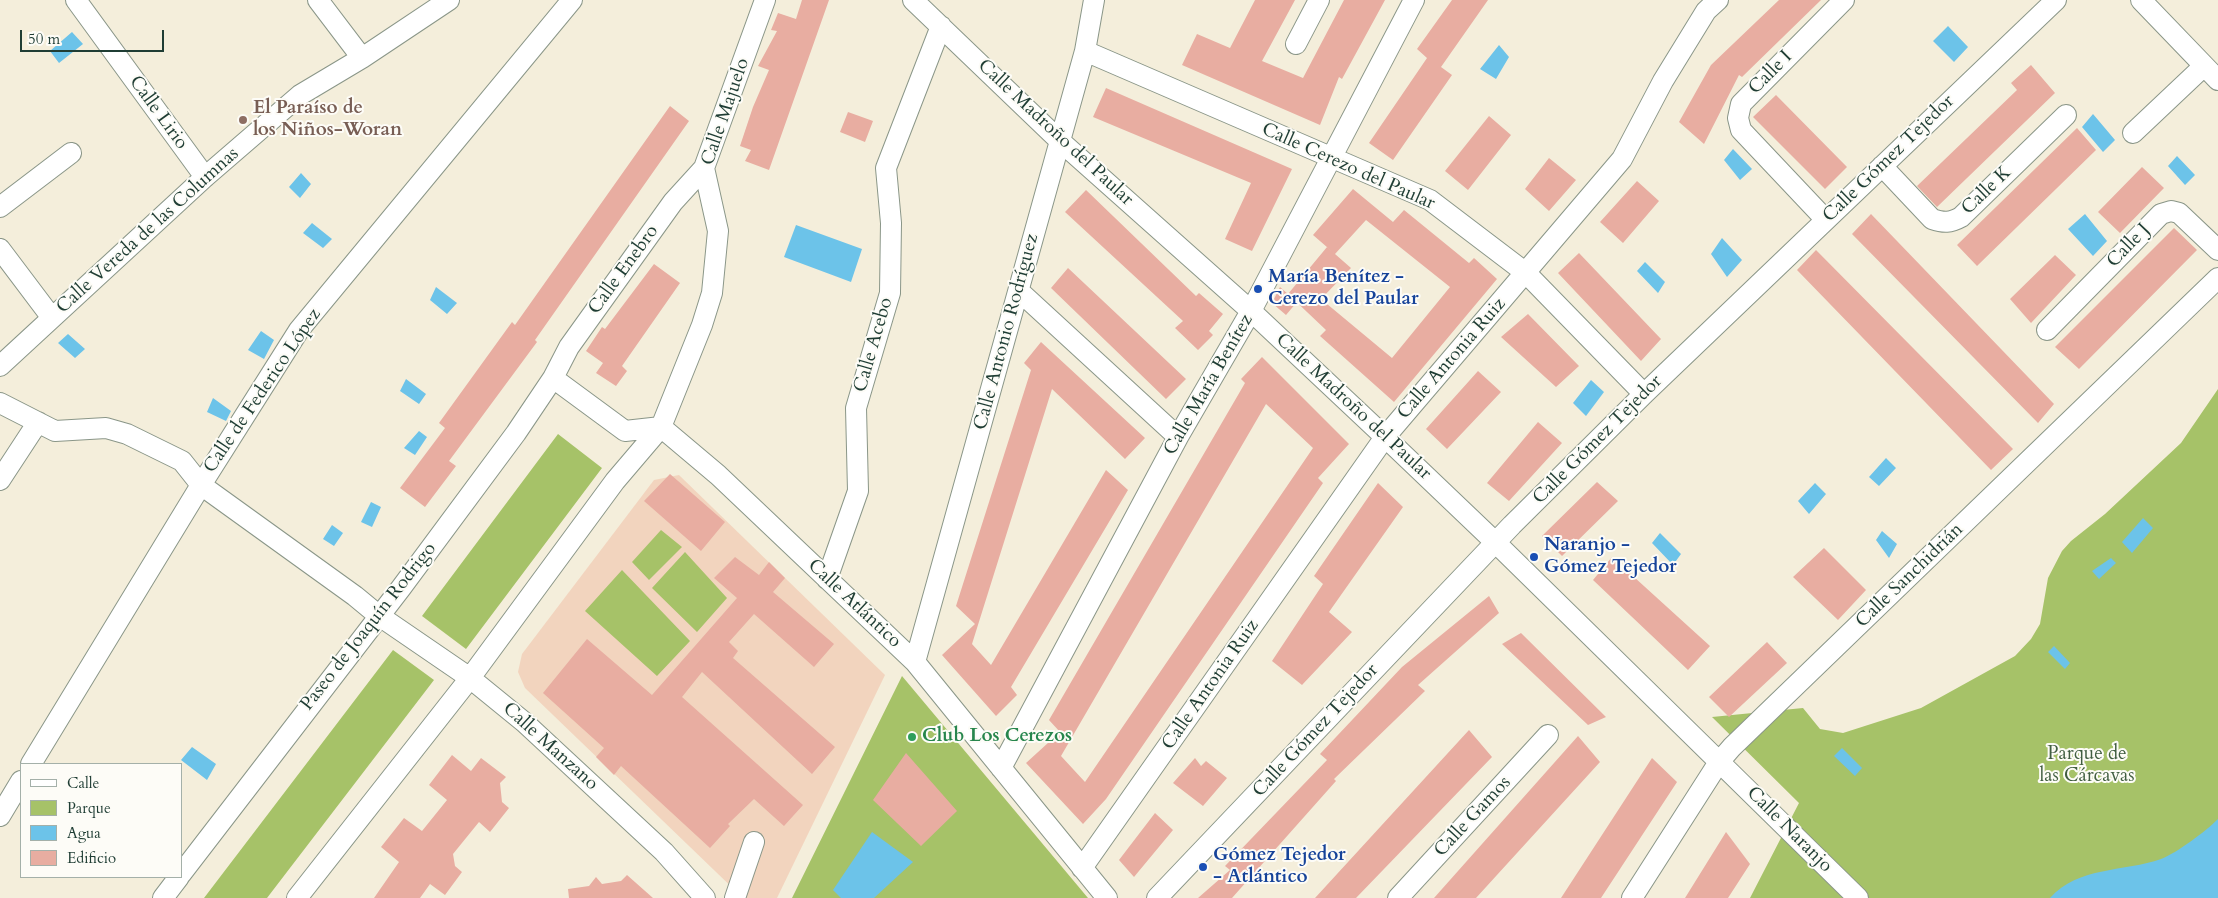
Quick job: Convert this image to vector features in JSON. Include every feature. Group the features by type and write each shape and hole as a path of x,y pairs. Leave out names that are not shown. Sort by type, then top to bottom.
{"street":[{"name":"Calle Lirio","path":"76,0 205,177"},
{"path":"318,0 362,58"},
{"name":"Calle Vereda de las Columnas","path":"0,366 205,177 300,95 362,58 449,0"},
{"name":"Calle de Federico López","path":"32,763 201,485 299,330 572,0"},
{"name":"Calle Majuelo","path":"661,427 702,325 712,293 718,231 704,168 765,0"},
{"name":"Calle Madroño del Paular","path":"913,0 1060,141 1251,311 1385,437 1719,762"},
{"name":"Calle Antonio Rodríguez","path":"915,662 1085,51 1094,0"},
{"path":"1296,44 1319,0"},
{"name":"Calle María Benítez","path":"1001,768 1178,437 1251,311 1414,0"},
{"name":"Calle Antonia Ruiz","path":"1082,868 1385,437 1622,159 1663,81 1706,11 1718,0"},
{"name":"Calle I","path":"1826,220 1741,130 1738,118 1741,104 1844,0"},
{"name":"Calle Gómez Tejedor","path":"1157,898 1495,542 1644,394 2056,0"},
{"path":"2141,0 2218,80"},
{"name":"Calle Acebo","path":"827,579 858,491 856,408 890,293 891,223 886,168 941,26"},
{"name":"Calle Cerezo del Paular","path":"1085,51 1430,200 1526,273 1644,394"},
{"path":"2133,133 2204,66"},
{"name":"Calle K","path":"1882,166 1932,219 1942,223 1952,222 1961,217 2066,115"},
{"path":"0,207 71,153"},
{"name":"Calle Enebro","path":"553,378 569,347 667,210 704,168"},
{"name":"Calle J","path":"2048,330 2161,214 2171,211 2179,213 2218,250"},
{"path":"0,249 52,318"},
{"name":"Calle Sanchidrián","path":"1632,898 1719,762 2218,278"},
{"path":"1019,291 1178,437"},
{"path":"553,378 625,431 661,427"},
{"name":"Paseo de Joaquín Rodrigo","path":"182,873 516,433 553,378"},
{"name":"Calle Manzano","path":"0,403 55,431 106,428 127,434 182,461 201,485 355,596 378,615 470,678 524,722 650,839 706,898"},
{"path":"0,480 38,422"},
{"path":"297,898 470,678 615,481 661,427"},
{"name":"Calle Atlántico","path":"661,427 718,475 915,662 1107,898"},
{"name":"Calle Gamos","path":"1398,898 1548,735"},
{"name":"Calle Naranjo","path":"1719,762 1858,898"},
{"path":"0,816 20,783"},
{"path":"735,898 754,842"},
{"path":"163,898 178,878"}],"shaded area":[{"path":"679,475 885,675 777,898 743,898 525,688 518,672 522,654 654,480"}],"green space":[{"name":"Parque de las Cárcavas","path":"2218,389 2218,898 1750,898 1799,803 1712,717 1803,708 1820,729 1843,733 1921,708 2015,656 2031,639 2040,624 2048,578 2062,551 2181,443"},
{"path":"558,434 602,468 466,649 422,616"},
{"path":"661,530 682,547 649,580 632,562"},
{"path":"685,552 727,598 697,632 652,588"},
{"path":"622,570 690,641 657,676 585,611"},
{"path":"393,650 434,680 267,898 204,898"},
{"name":"Club Los Cerezos","path":"902,676 1088,898 792,898"}],"water":[{"path":"1948,26 1968,47 1954,62 1933,41"},
{"path":"72,32 83,44 59,63 50,51"},
{"path":"1499,45 1509,57 1496,79 1480,69"},
{"path":"2093,114 2115,140 2103,152 2082,127"},
{"path":"1733,149 1752,169 1740,180 1724,160"},
{"path":"2177,156 2195,175 2185,185 2168,166"},
{"path":"301,173 311,184 300,198 289,187"},
{"path":"2085,214 2107,241 2093,256 2068,229"},
{"path":"312,223 332,239 323,248 303,233"},
{"path":"796,225 862,249 851,282 784,257"},
{"path":"1722,238 1742,260 1727,277 1711,254"},
{"path":"1645,262 1665,282 1658,293 1637,271"},
{"path":"436,287 457,303 447,314 430,300"},
{"path":"261,331 274,340 264,359 248,350"},
{"path":"68,334 85,349 75,358 58,343"},
{"path":"406,379 426,394 419,404 400,391"},
{"path":"1591,380 1604,392 1586,416 1573,403"},
{"path":"213,398 231,411 226,421 207,412"},
{"path":"419,431 427,437 415,455 404,448"},
{"path":"1886,458 1896,468 1879,486 1869,477"},
{"path":"1815,483 1826,494 1809,514 1798,501"},
{"path":"371,502 381,507 372,527 361,522"},
{"path":"2143,518 2153,528 2132,553 2122,542"},
{"path":"332,525 343,533 334,546 323,539"},
{"path":"1882,531 1897,544 1889,558 1876,540"},
{"path":"1660,533 1681,554 1673,565 1652,543"},
{"path":"2111,558 2116,563 2099,579 2092,571"},
{"path":"2054,646 2070,663 2065,669 2048,652"},
{"path":"192,747 216,764 207,780 181,760"},
{"path":"1842,748 1862,768 1855,776 1834,756"},
{"path":"2218,819 2218,898 2050,898 2074,880 2088,875 2147,863 2168,856 2191,841"},
{"path":"872,832 913,862 874,898 841,898 833,890"}],"building":[{"path":"802,0 829,0 769,170 745,161 751,150 740,146 753,107 769,70 758,66 777,31 771,30 778,13 796,19"},
{"path":"1255,0 1295,0 1262,61 1303,78 1344,0 1385,0 1342,79 1339,77 1320,125 1182,65 1197,34 1230,48"},
{"path":"1452,0 1488,0 1441,67 1452,75 1393,160 1369,143 1427,58 1417,49"},
{"path":"1779,0 1821,0 1742,77 1739,75 1704,144 1679,122 1711,65"},
{"path":"2031,65 2055,93 1937,207 1917,186 2017,90 2011,83"},
{"path":"1106,88 1292,169 1252,251 1225,239 1251,183 1093,117"},
{"path":"1776,95 1847,167 1825,189 1753,117"},
{"path":"670,106 689,121 535,340 537,342 449,461 456,466 425,507 400,488 445,428 439,423 512,322 515,325"},
{"path":"848,112 873,121 865,142 840,132"},
{"path":"1489,116 1511,135 1468,190 1445,171"},
{"path":"2077,128 2096,150 1977,266 1957,245"},
{"path":"1549,158 1576,180 1549,211 1525,189"},
{"path":"2142,167 2164,188 2120,233 2098,212"},
{"path":"1637,181 1659,201 1623,243 1600,222"},
{"path":"1353,189 1393,222 1404,210 1469,263 1474,258 1497,279 1394,402 1320,336 1326,330 1288,294 1327,247 1313,235","holes":["1366,220 1450,287 1392,358 1321,299 1351,268 1335,254"]},
{"path":"1086,190 1196,296 1199,293 1223,314 1209,331 1213,335 1198,350 1175,328 1183,321 1065,212"},
{"path":"1871,214 2054,404 2038,423 1852,234"},
{"path":"2174,228 2197,250 2079,369 2055,347"},
{"path":"1816,250 2013,449 1991,470 1797,270"},
{"path":"1579,253 1661,339 1641,361 1558,273"},
{"path":"2055,255 2076,275 2031,323 2010,299"},
{"path":"654,264 680,283 622,366 627,371 616,386 596,373 603,363 586,351 602,327 605,329"},
{"path":"1068,268 1186,379 1166,399 1051,288"},
{"path":"1280,287 1297,302 1286,315 1272,303"},
{"path":"1528,314 1579,366 1556,387 1501,337"},
{"path":"1041,342 1145,438 1125,459 1052,389 972,644 991,665 1106,470 1128,490 1011,687 1017,695 996,716 942,655 975,624 956,606 1031,370 1024,363"},
{"path":"1262,357 1349,444 1318,478 1323,483 1106,799 1083,824 1026,763 1060,732 1049,720 1245,383 1241,379","holes":["1266,404 1313,448 1085,782 1061,756"]},
{"path":"1478,371 1501,392 1447,449 1426,429"},
{"path":"1538,422 1562,443 1509,501 1487,483"},
{"path":"670,474 725,522 701,551 644,501"},
{"path":"1597,482 1618,501 1562,556 1542,536"},
{"path":"1378,483 1403,507 1329,612 1352,632 1302,685 1272,661 1323,584 1314,576"},
{"path":"1824,548 1866,590 1838,620 1793,577"},
{"path":"735,557 759,575 769,562 785,578 773,592 834,644 814,667 754,614 729,642 738,651 733,658 835,747 812,774 702,672 682,697 803,805 784,826 754,799 728,824 730,826 710,848 621,766 614,775 596,757 604,748 543,693 587,639 652,695 737,598 714,578"},
{"path":"1612,557 1710,646 1688,670 1593,580"},
{"path":"1489,596 1499,613 1418,685 1425,691 1334,779 1336,781 1232,898 1198,898 1230,870 1225,866 1327,760 1320,754 1402,667"},
{"path":"1521,633 1606,717 1588,725 1502,644"},
{"path":"1767,642 1787,663 1729,717 1709,697"},
{"path":"1469,730 1492,757 1356,898 1315,898"},
{"path":"1578,736 1600,762 1476,898 1434,898"},
{"path":"906,753 957,811 921,846 873,800"},
{"path":"452,755 471,771 481,758 506,777 500,783 502,802 509,808 490,832 479,822 453,854 455,866 462,872 445,895 430,884 420,898 374,898 399,862 381,847 404,818 422,831 447,800 429,785"},
{"path":"1195,758 1201,766 1206,761 1227,778 1203,806 1173,783"},
{"path":"1652,758 1677,782 1601,898 1561,898"},
{"path":"1155,813 1173,830 1134,877 1119,860"},
{"path":"1726,832 1750,864 1728,898 1685,898"},
{"path":"627,875 653,898 569,898 568,889 589,886 596,877 602,884 621,881"}],"place":[{"name":"El Paraíso de los Niños-Woran","path":"243,120"},
{"name":"María Benítez - Cerezo del Paular","path":"1258,289"},
{"name":"Naranjo - Gómez Tejedor","path":"1534,557"},
{"name":"Club Los Cerezos","path":"912,737"},
{"name":"Gómez Tejedor - Atlántico","path":"1203,867"}]}
